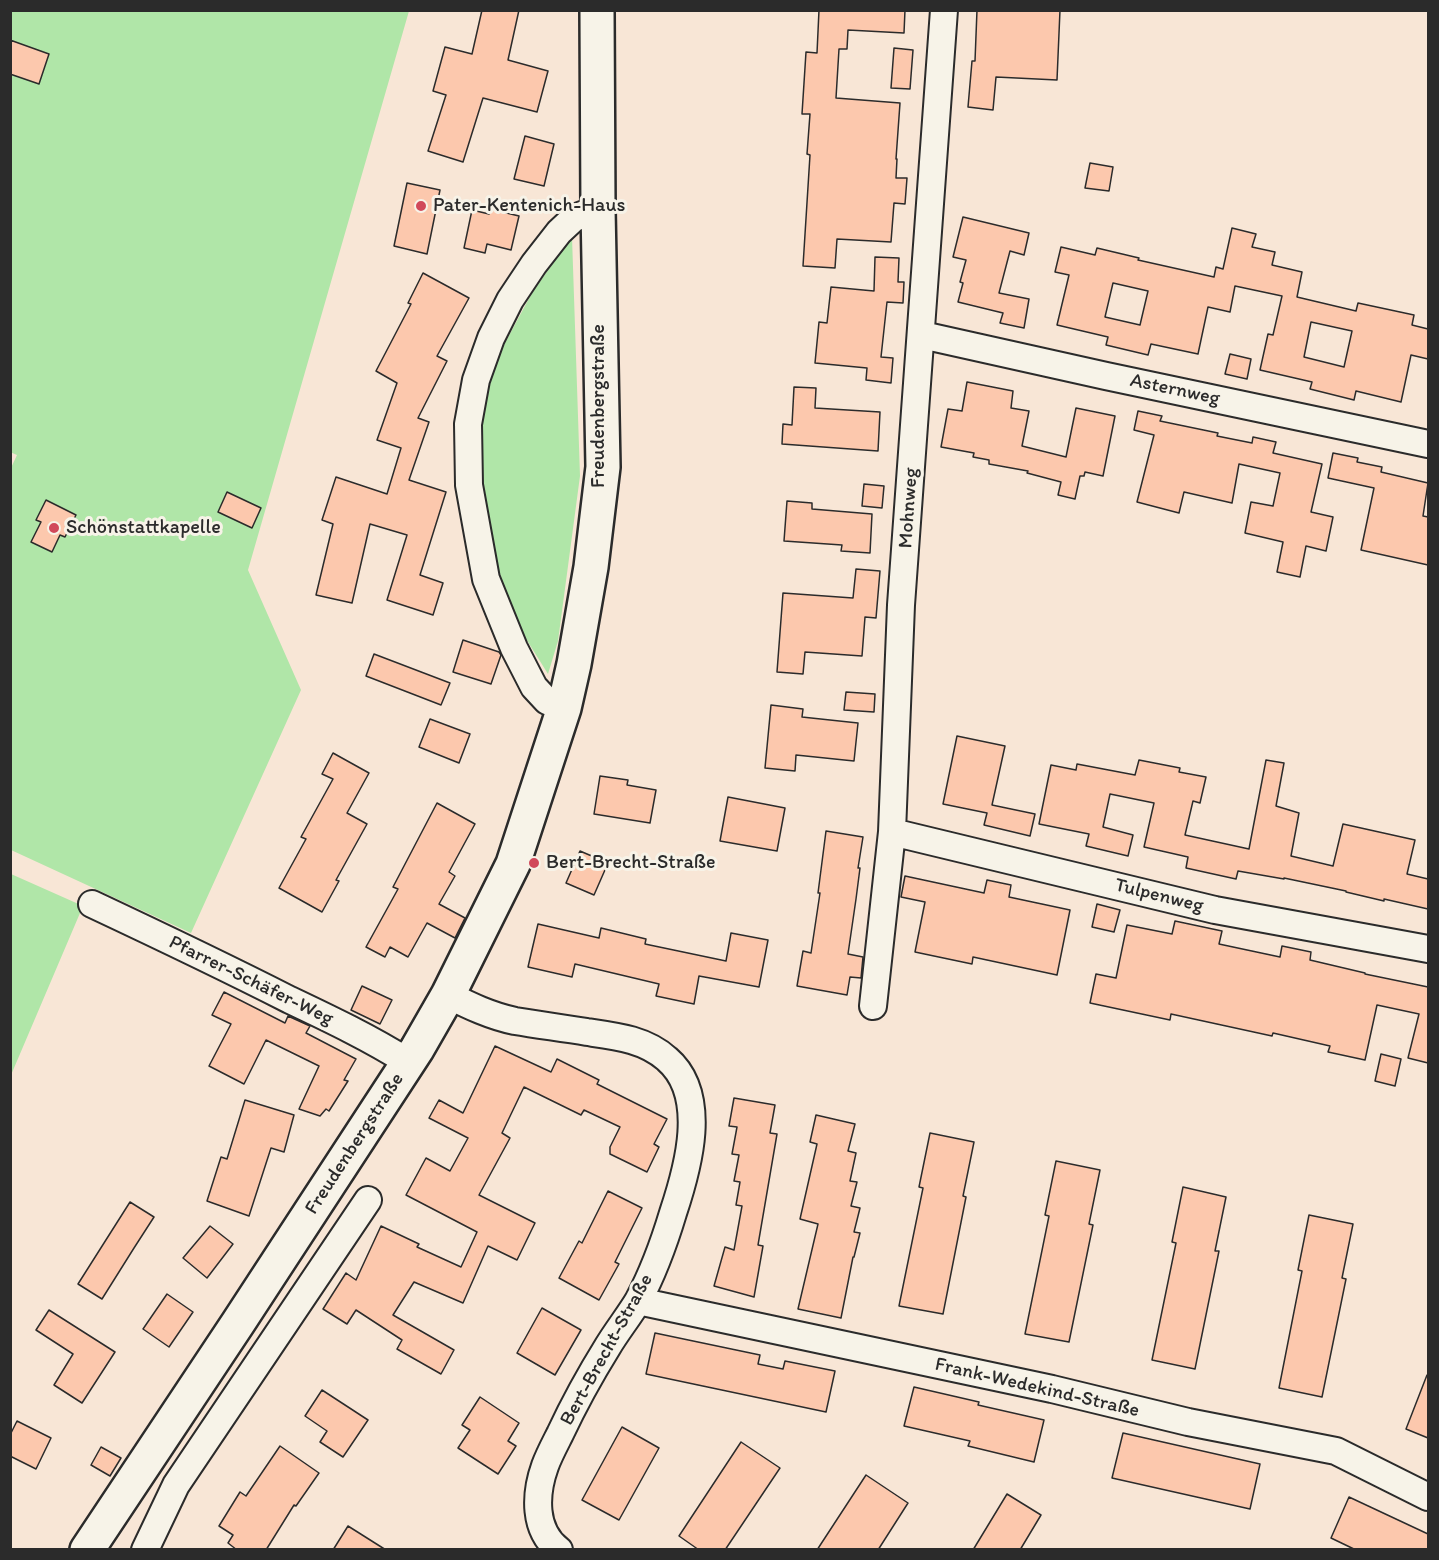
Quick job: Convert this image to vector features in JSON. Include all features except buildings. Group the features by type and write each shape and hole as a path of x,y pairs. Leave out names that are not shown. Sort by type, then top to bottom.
{"street":[{"name":"Freudenbergstraße","path":"87,1550 408,1062 448,995 513,864 564,708 574,664 591,567 603,466 597,10"},
{"name":"Mohnweg","path":"873,1006 892,832 901,604 944,10"},
{"path":"564,708 547,701 534,687 514,648 486,579 469,485 468,424 476,380 491,338 510,300 559,232 574,218 598,209"},
{"name":"Asternweg","path":"922,335 1428,444"},
{"name":"Tulpenweg","path":"892,832 1215,910 1428,949"},
{"name":"Pfarrer-Schäfer-Weg","path":"92,904 258,983 386,1048 408,1062"},
{"name":"Bert-Brecht-Straße","path":"448,995 480,1011 502,1018 623,1037 649,1046 668,1059 679,1072 688,1093 692,1135 684,1179 662,1248 638,1301 608,1345 577,1399 545,1466 539,1489 538,1508 542,1530 558,1550"},
{"name":"Freudenbergstraße","path":"145,1550 176,1485 368,1200"},
{"name":"Frank-Wedekind-Straße","path":"638,1301 1059,1391 1188,1422 1336,1451 1428,1497"}],"green space":[{"path":"11,11 409,11 248,570 301,690 191,933 11,850 10,470 17,455 10,452"},
{"path":"572,237 580,476 558,641 548,674 508,610 485,547 477,486 481,413 499,354 533,291"},
{"path":"11,874 83,906 11,1075"}],"place":[{"name":"Pater-Kentenich-Haus","path":"421,206"},
{"name":"Schönstattkapelle","path":"54,528"},
{"name":"Bert-Brecht-Straße","path":"534,863"}]}
